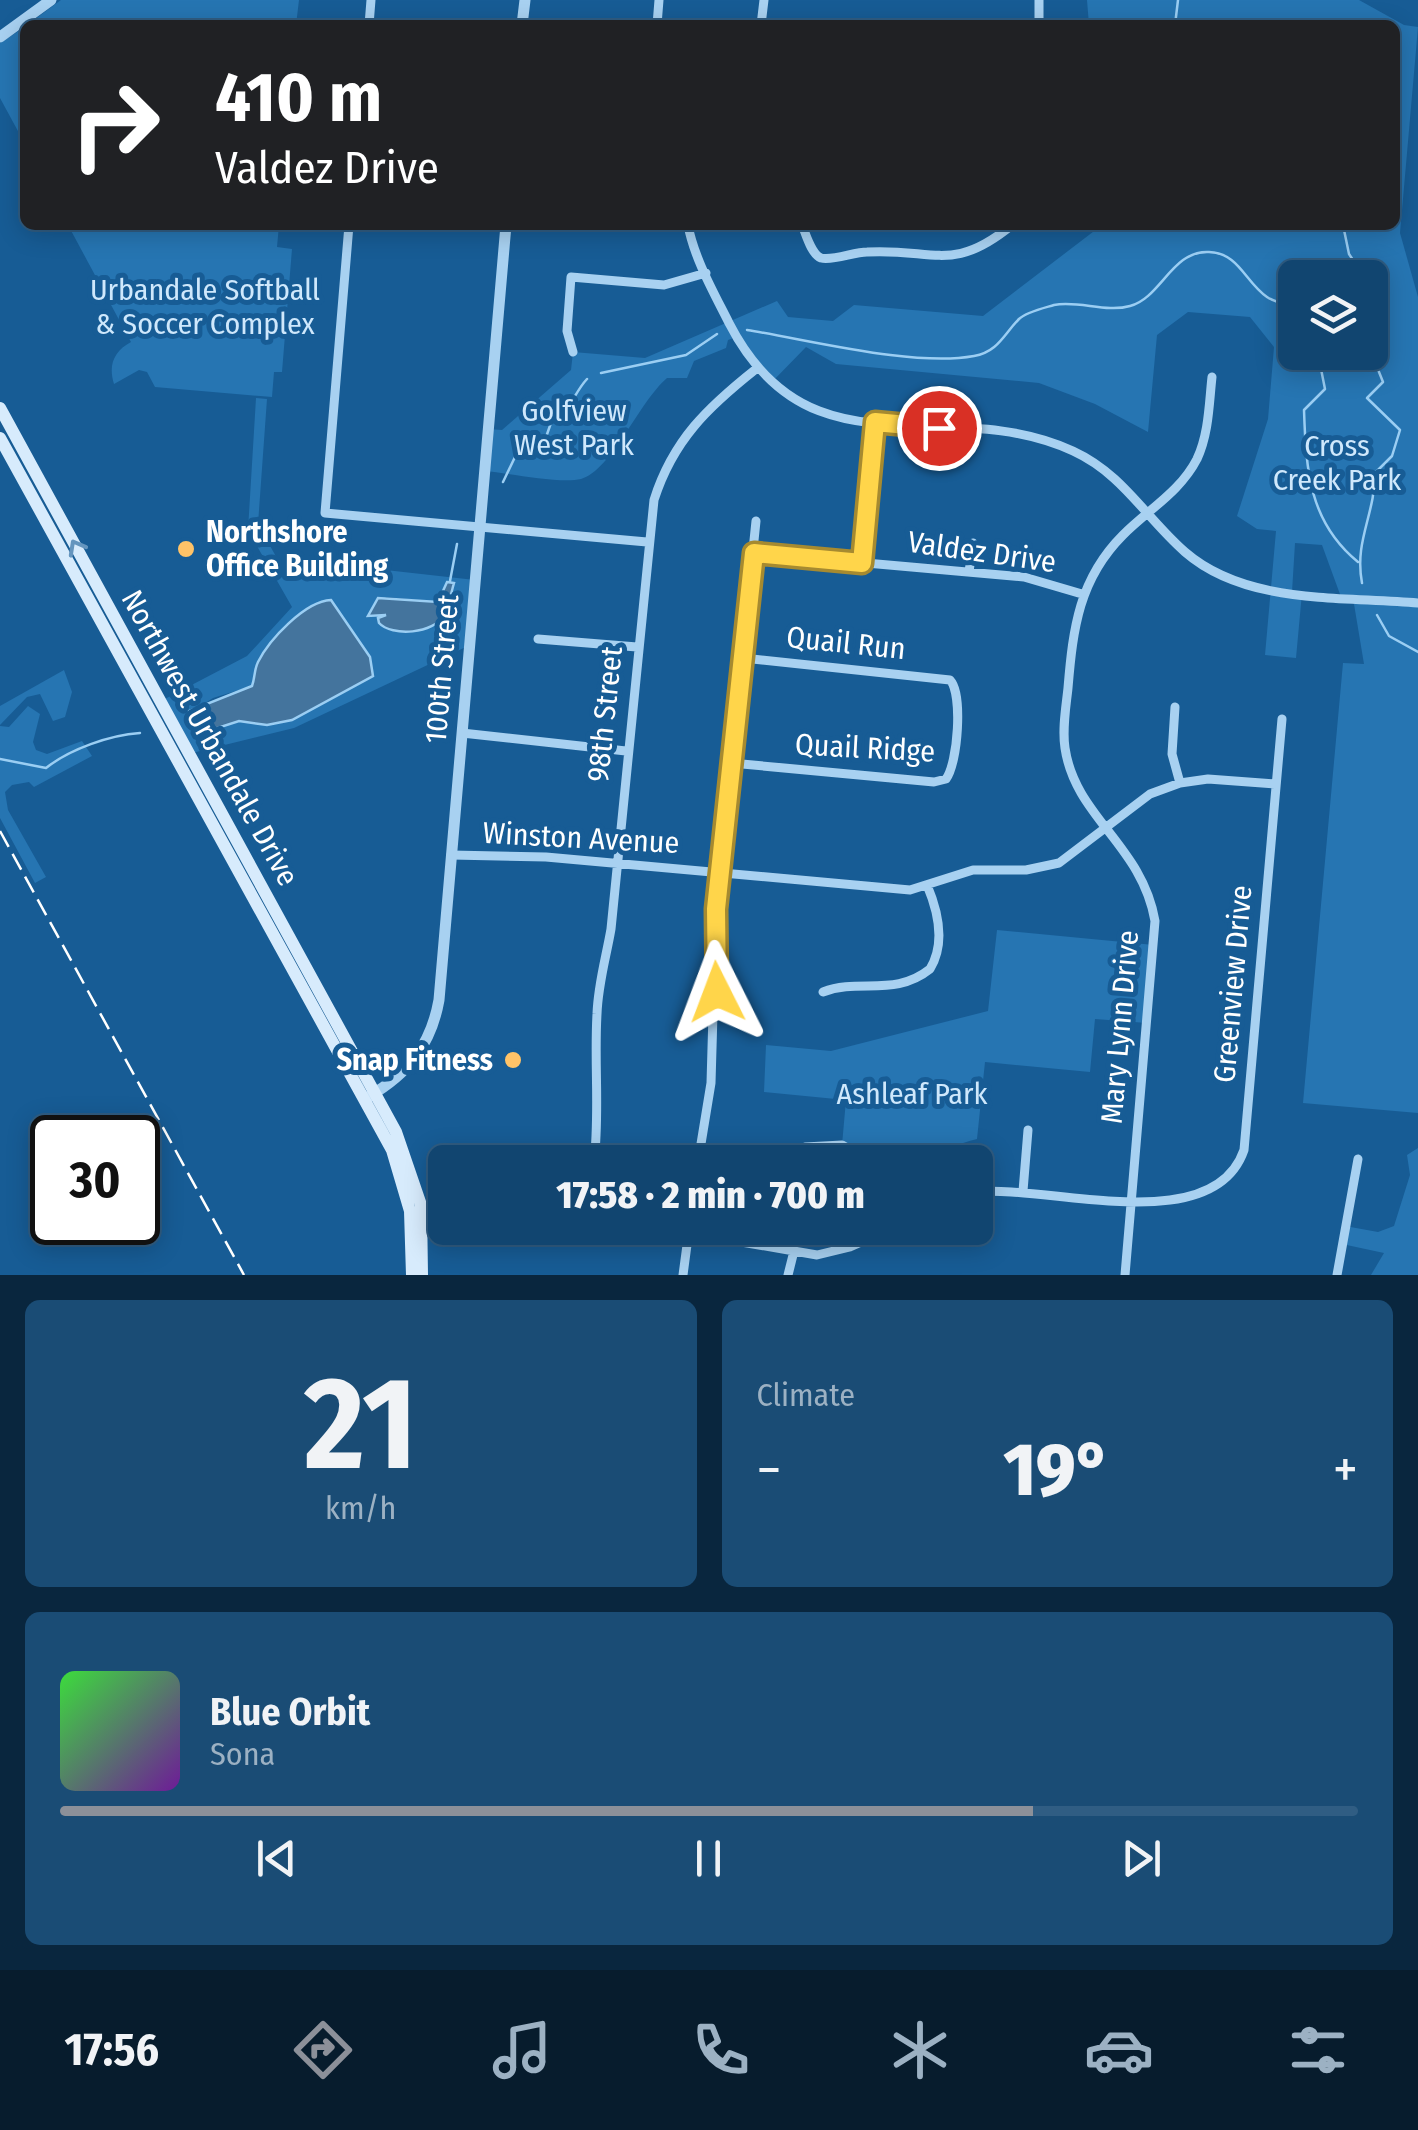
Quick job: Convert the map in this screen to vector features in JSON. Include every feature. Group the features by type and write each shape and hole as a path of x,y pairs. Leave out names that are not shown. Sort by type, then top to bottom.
{"main road":[{"name":"Northwest Urbandale Drive","path":"0,408 370,1096"},
{"name":"Northwest Urbandale Drive","path":"0,438 370,1096"},
{"path":"370,1096 406,1194 413,1242 412,1275"},
{"path":"370,1096 418,1190 424,1238 422,1275"}],"street":[{"path":"23,20 51,0"},
{"path":"350,230 324,513 647,542"},
{"name":"100th Street","path":"370,1096 410,1066 436,1018 506,230"},
{"path":"690,230 706,272 756,369 776,388 815,411 875,422 1042,439 1106,470 1192,558 1236,582 1262,590 1418,604"},
{"path":"805,230 820,257 870,251 957,256 986,246 1006,230"},
{"path":"573,352 567,331 571,276 664,285 706,272"},
{"name":"98th Street","path":"596,1145 599,1114 596,1014 616,862 647,542 663,472 682,438 708,408 756,369"},
{"name":"Mary Lynn Drive","path":"1124,1275 1155,921 1142,875 1080,794 1065,748 1073,632 1082,594 1102,559 1178,486 1203,444 1212,377"},
{"path":"862,563 875,422"},
{"path":"701,1145 711,1083 719,872 756,521"},
{"path":"969,572 973,542"},
{"name":"Valdez Drive","path":"754,553 1023,577 1082,594"},
{"path":"538,639 637,647"},
{"name":"Quail Run","path":"743,658 944,677"},
{"name":"Quail Ridge","path":"730,763 940,782 951,773 959,694 944,677"},
{"path":"1175,708 1172,754 1180,782"},
{"name":"Greenview Drive","path":"993,1192 1163,1202 1201,1194 1236,1166 1244,1150 1282,719"},
{"path":"462,733 626,751"},
{"name":"Winston Avenue","path":"451,854 616,862 896,890 926,886 973,870 1026,870 1059,863 1150,794 1180,782 1208,779 1275,784"},
{"path":"822,992 836,986 889,988 930,969 936,957 938,925 926,886"},
{"path":"1024,1191 1028,1130"},
{"path":"1337,1275 1358,1159"},
{"path":"683,1275 687,1245"},
{"path":"761,1245 794,1252 834,1252 851,1245"},
{"path":"788,1275 794,1252"}],"green space":[{"path":"61,0 299,0 297,20 34,20"},
{"path":"1087,0 1359,0 1395,20 1089,20"},
{"path":"1400,23 1418,27 1400,233 1418,297 1418,1113 1303,1103 1343,663 1364,664 1353,598 1341,597 1322,545 1295,543 1292,592 1302,593 1296,658 1265,655 1276,531 1257,529 1237,516 1268,419 1274,347 1250,317 1188,312 1157,335 1148,432 1095,404 1039,383 836,364 806,347 770,384 736,337 728,340 726,348 694,361 687,378 667,378 603,463 581,479 485,471 488,429 502,430 571,370 573,352 645,358 777,301 788,317 833,321 854,305 983,316 1095,230 1400,230"},
{"path":"20,30 20,135 0,98 0,43"},
{"name":"Urbandale Softball & Soccer Complex","path":"71,230 279,230 277,247 292,249 282,372 274,372 272,397 155,387 147,372 139,370 114,384 114,359 131,342"},
{"path":"256,398 267,399 258,524 279,562 270,569 248,530"},
{"path":"287,559 475,580 470,645 294,728 188,754 161,701 247,656 292,607 272,572","holes":["447,582 454,583 444,615 435,624 395,632 379,622 387,614 369,616 386,597 438,602","331,601 370,657 362,683 292,720 267,725 239,721 202,733 193,711 213,698 252,686 272,645 291,623"]},
{"path":"64,670 72,692 65,717 53,721 40,694 27,697 0,725 0,706"},
{"path":"28,706 40,714 33,742 36,750 47,754 82,741 92,756 34,787 29,782 12,785 5,792 8,810 46,877 35,883 0,818 0,726 9,727"},
{"name":"Ashleaf Park","path":"997,930 1154,945 1147,1023 1095,1019 1090,1072 985,1062 977,1139 958,1145 842,1145 846,1100 764,1092 766,1045 831,1051 988,1011"},
{"path":"1418,1148 1418,1275 1371,1275 1384,1253 1342,1244 1345,1226 1378,1232 1394,1226 1410,1175 1407,1155"}],"shaded area":[{"path":"447,582 454,583 444,615 422,630 393,630 379,623 378,618 386,615 368,616 378,598 438,602"},
{"path":"331,600 370,657 373,676 292,720 267,725 239,721 202,733 189,711 252,686 258,662 279,633 310,607"}],"waterway":[{"path":"1176,20 1178,0"},
{"path":"1344,230 1353,260"},
{"path":"747,330 892,355 974,356 995,346 1019,319 1035,310 1063,304 1130,306 1150,294 1185,258 1209,252 1228,257 1259,291 1278,302"},
{"path":"601,373 686,355 717,334"},
{"path":"1321,370 1325,389 1304,410 1309,474 1329,530 1358,562"},
{"path":"1362,583 1361,554 1375,473 1392,456 1400,430 1367,398 1383,382 1378,370"},
{"path":"503,482 515,457 545,440 552,420 568,407 587,379"},
{"path":"450,581 457,544"},
{"path":"1377,615 1389,636 1418,652"},
{"path":"0,759 46,768 91,744 140,733"}],"railway":[{"path":"0,831 244,1275"}],"place":[{"name":"Northshore Office Building","path":"186,549"},
{"name":"Snap Fitness","path":"513,1060"}],"route":[{"path":"717,992 716,909 754,553 862,563 875,422 939,428"}],"park label":[{"name":"Golfview West Park","path":"574,428"},
{"name":"Cross Creek Park","path":"1337,463"}]}
